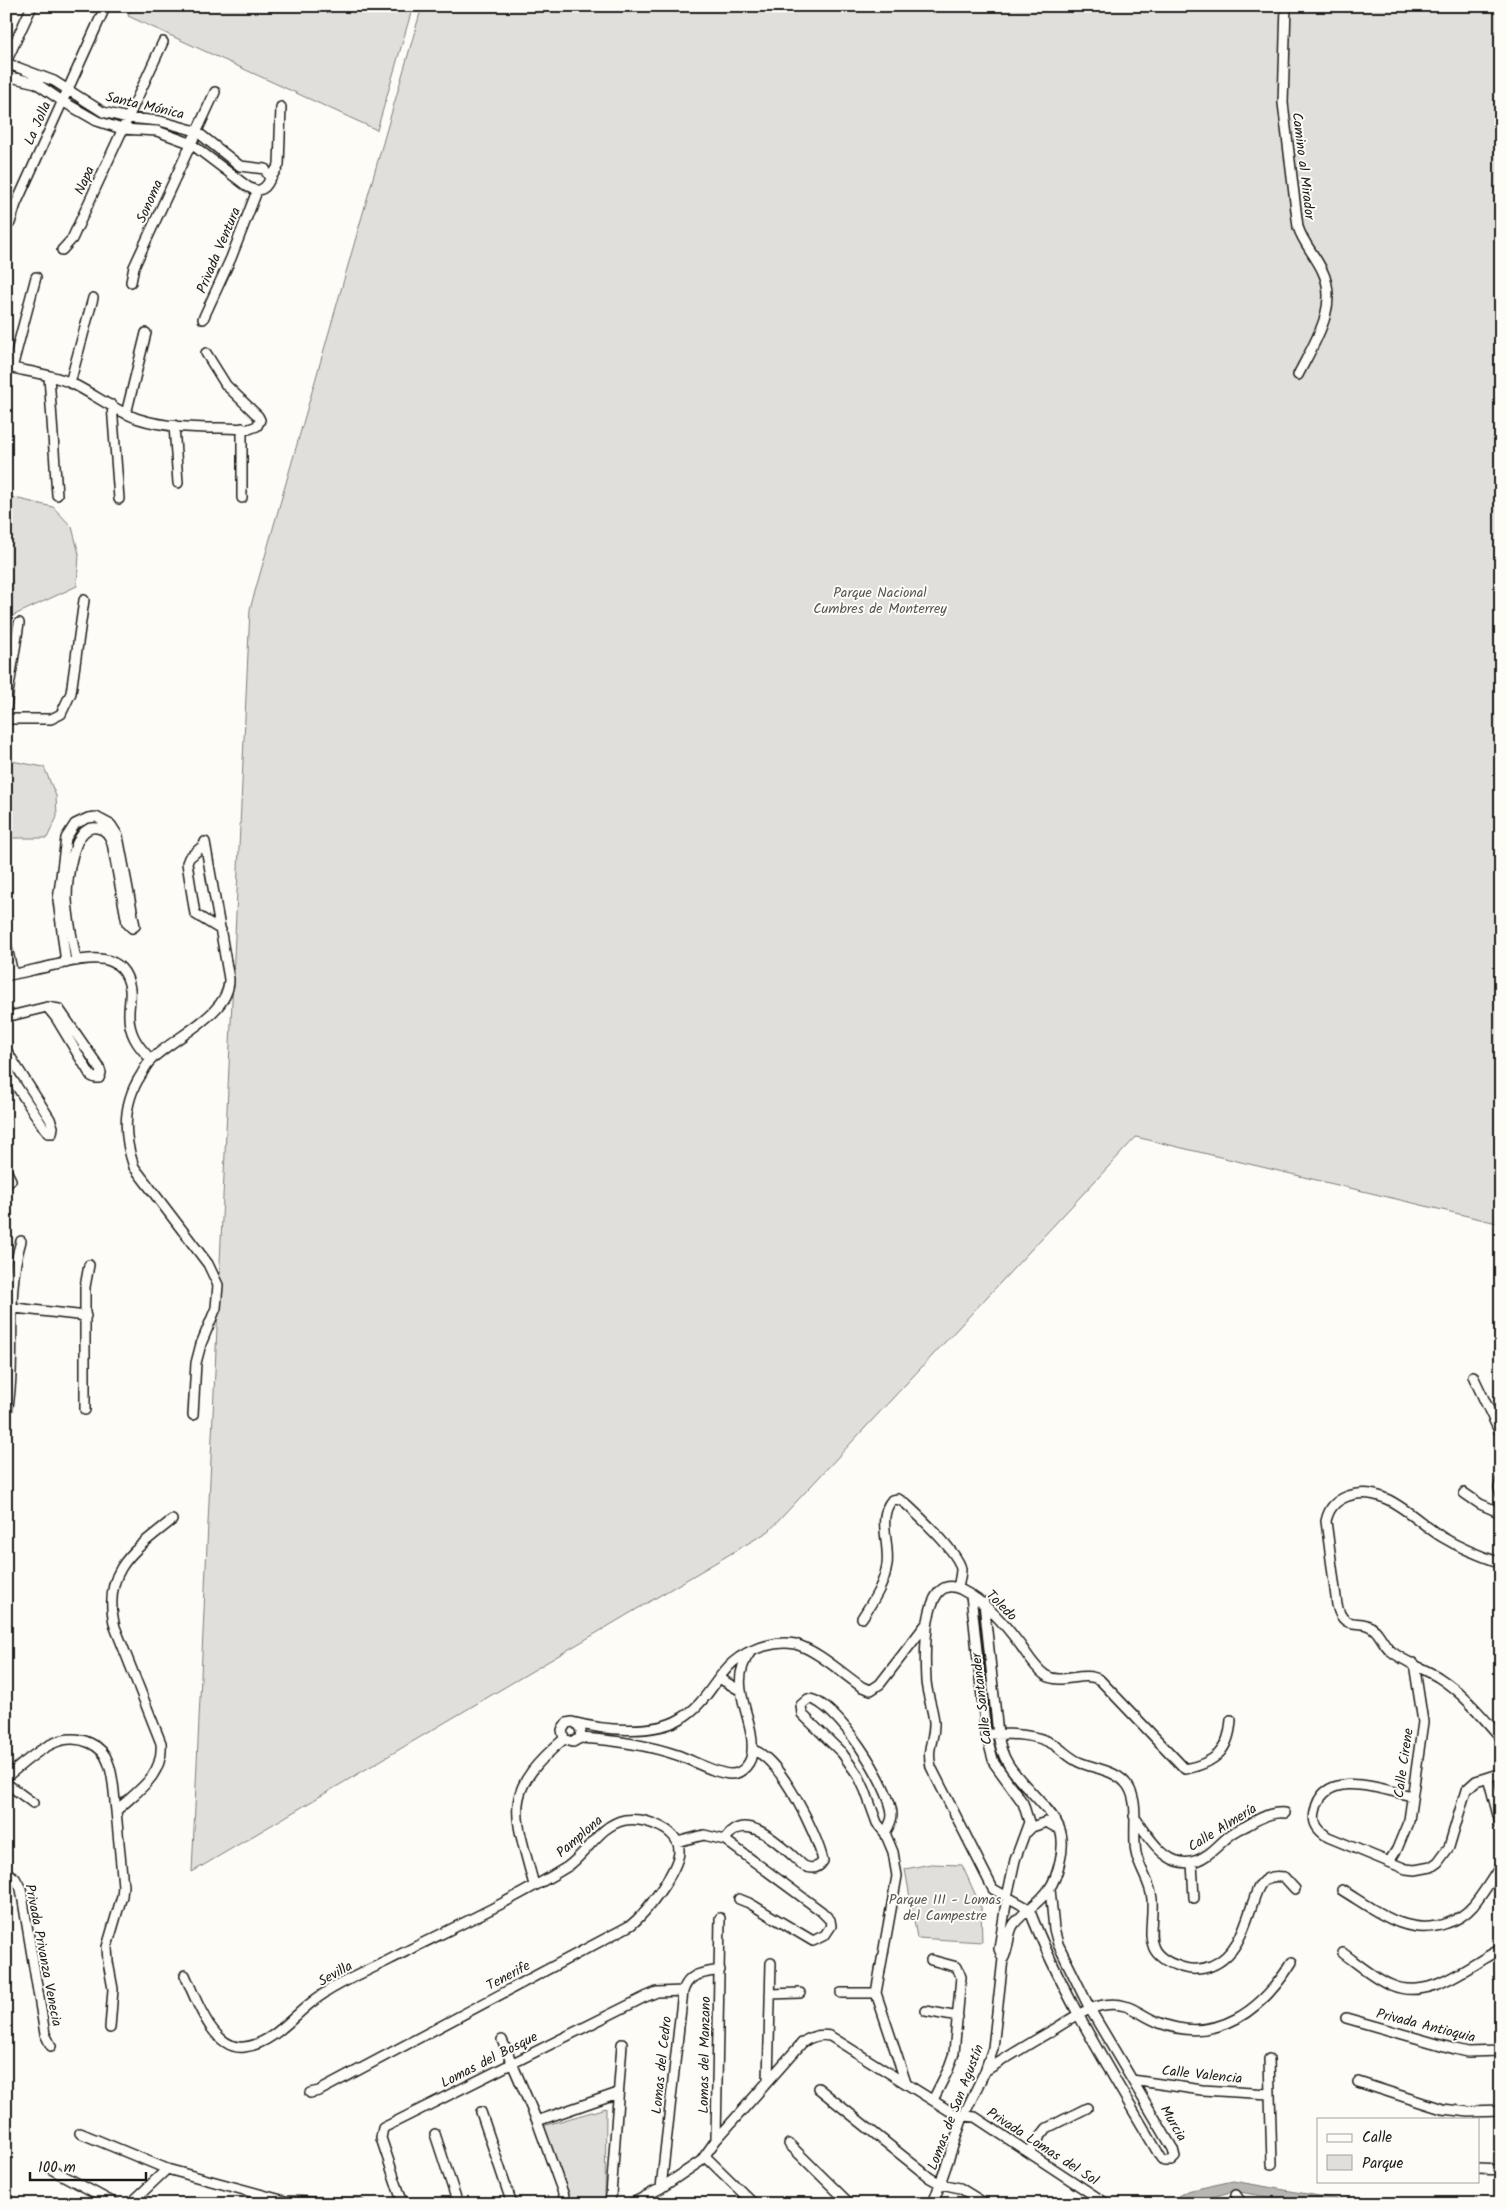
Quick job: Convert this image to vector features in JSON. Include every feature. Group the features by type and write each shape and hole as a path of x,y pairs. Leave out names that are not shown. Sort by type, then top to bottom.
{"street":[{"path":"6,62 32,6"},
{"name":"Camino al Mirador","path":"1286,6 1283,103 1298,227 1304,241 1323,272 1329,294 1328,306 1322,325 1298,375"},
{"name":"La Jolla","path":"10,224 16,204 102,12"},
{"name":"Napa","path":"62,250 72,239 163,42"},
{"name":"Santa Mónica","path":"6,62 54,81 103,112 128,118 160,121 196,131 240,166"},
{"name":"Santa Mónica","path":"6,76 36,83 62,101 97,121 122,129 157,132 190,143 256,191"},
{"name":"Sonoma","path":"131,282 134,267 215,92"},
{"path":"256,191 264,189 279,165 281,107"},
{"path":"235,175 240,166 265,169 270,178"},
{"name":"Privada Ventura","path":"203,319 231,258 256,191"},
{"path":"36,277 9,368 49,376 70,383 126,414 144,420 174,425 253,428 260,420 255,412 234,395 206,354"},
{"path":"70,383 93,298"},
{"path":"126,414 146,333"},
{"path":"49,376 57,495"},
{"path":"112,405 119,499"},
{"path":"174,425 178,483"},
{"path":"242,428 242,498"},
{"path":"6,719 51,719 61,714 71,694 84,600"},
{"path":"6,706 19,623"},
{"path":"95,827 96,817"},
{"path":"66,963 62,900 68,832 81,821 96,817 106,821 115,830 121,847 121,875 126,924 132,928 135,923 121,875 111,839 106,832 95,827 84,832 76,843 62,900 76,961"},
{"path":"193,1415 196,1363 216,1308 218,1285 208,1264 140,1178 128,1152 125,1129 128,1106 136,1082 151,1059 219,1006 228,993 230,979 221,930 205,843 188,858 187,862 193,909 199,917 221,930"},
{"path":"6,853 6,868"},
{"path":"6,943 10,975 88,958 104,959 116,964 125,975 130,989 129,1015 132,1034 136,1042 151,1059"},
{"path":"6,1016 47,1007 56,1007 66,1016 99,1067 101,1073 99,1078 93,1078 88,1072 56,1018 47,1007"},
{"path":"6,1050 52,1124 52,1132 48,1133 44,1128 6,1070"},
{"path":"17,1086 26,1081"},
{"path":"6,1170 11,1180 6,1185"},
{"path":"6,1418 10,1395 9,1307 20,1241"},
{"path":"85,1410 85,1287 88,1265"},
{"path":"9,1307 86,1316"},
{"path":"1473,1376 1501,1435"},
{"path":"1501,1480 1499,1488 1501,1494"},
{"path":"1501,1563 1456,1545 1396,1504 1375,1494 1360,1493 1347,1497 1333,1505 1328,1512 1326,1528 1339,1614 1346,1622 1373,1628 1392,1652 1437,1677 1463,1696 1501,1738"},
{"path":"1464,1493 1480,1504 1501,1512"},
{"path":"862,1618 874,1601 884,1578 887,1564 885,1512 892,1500 902,1500 946,1544 958,1561 961,1569 958,1588 947,1588 936,1596 929,1610 926,1682 934,1721 928,1750 931,1767 990,1885 995,1891 1030,1909 1050,1889 1063,1848 1062,1832 1055,1826 1046,1822 1027,1832"},
{"path":"116,1812 154,1774 160,1764 162,1754 161,1744 115,1627 112,1613 112,1589 115,1579 126,1561 146,1540 172,1520"},
{"name":"Toledo","path":"958,1588 984,1603 1042,1673 1052,1678 1089,1675 1100,1680 1185,1769 1204,1764 1220,1752 1228,1741 1231,1720"},
{"name":"Calle Santander","path":"971,1595 986,1734 994,1763 1026,1809 1029,1822 1027,1832 1015,1860 1007,1897"},
{"name":"Calle Santander","path":"984,1603 998,1734 1006,1763 1055,1818 1062,1832"},
{"path":"564,1739 562,1730 567,1723 633,1729 653,1729 668,1725 692,1711 734,1660 771,1644 794,1644 806,1648 862,1687 871,1690 880,1684 928,1623"},
{"path":"564,1739 573,1742 580,1738 614,1740 655,1748 730,1774 737,1773 745,1768 750,1761 752,1750 741,1691 742,1668 752,1651"},
{"name":"Calle Cirene","path":"1389,1862 1404,1836 1409,1820 1423,1722 1414,1663"},
{"path":"718,1678 741,1691"},
{"path":"885,1833 892,1817 891,1806 881,1780 852,1737 833,1715 818,1701 808,1698 801,1705 802,1714 837,1748 852,1766 865,1790 877,1823 885,1833 896,1863 897,1876 876,1993 906,2083"},
{"path":"576,1723 581,1730 580,1738"},
{"path":"986,1734 1041,1739 1052,1744 1078,1762 1119,1777 1129,1786 1132,1793 1136,1854 1152,1901 1151,1938 1156,1951 1173,1964 1183,1968 1205,1969 1226,1958 1234,1947 1258,1888 1265,1879 1272,1876 1284,1878 1296,1889"},
{"path":"6,1777 51,1743 67,1739 86,1741 104,1752 109,1763 123,1886 122,1896 107,1947 113,1989 110,2028"},
{"path":"534,1886 516,1812 518,1796 534,1767 564,1739"},
{"path":"725,1840 732,1832 739,1829 748,1827 758,1829 804,1866 813,1868 822,1862 818,1842 776,1766 758,1751 752,1750"},
{"path":"1412,1796 1348,1783 1333,1787 1317,1804 1314,1820 1320,1832 1328,1838 1415,1870 1431,1868 1449,1847 1454,1835 1462,1797 1470,1784 1501,1774"},
{"path":"1488,1777 1501,1827"},
{"path":"6,1784 33,1803"},
{"name":"Calle Almería","path":"1134,1816 1151,1842 1166,1856 1176,1862 1192,1863 1206,1856 1232,1834 1266,1815 1276,1812 1285,1813"},
{"name":"Pamplona","path":"534,1886 569,1866 586,1851 604,1830 622,1820 637,1819 653,1823 670,1832 677,1842"},
{"path":"677,1842 704,1835 725,1840 821,1910 830,1920 831,1926 825,1935 813,1941 749,1902 739,1899"},
{"name":"Tenerife","path":"310,2093 319,2092 631,1925 648,1909 676,1862 679,1852 677,1842"},
{"path":"1192,1863 1194,1898"},
{"path":"1342,1890 1384,1917 1401,1924 1424,1929 1436,1927 1461,1916 1472,1907 1501,1865"},
{"name":"Privada Privanza Venecia","path":"6,1872 15,1878 21,1889 45,2034 52,2046"},
{"name":"Sevilla","path":"185,1975 203,2015 212,2029 221,2039 234,2046 244,2047 273,2036 314,2001 350,1980 534,1886"},
{"name":"Murcia","path":"1030,1909 1054,1968 1079,2014 1161,2158 1164,2161 1171,2161 1175,2157 1173,2149 1090,2009 1058,1944 1054,1929 1050,1889"},
{"name":"Lomas de San Agustín","path":"1003,1959 999,1949 1007,1897"},
{"name":"Lomas de San Agustín","path":"933,2204 963,2117 985,2071 993,2048 1003,1959 1008,1951 1013,1926 1030,1909"},
{"name":"Lomas del Manzano","path":"716,2140 720,1918"},
{"path":"1343,1953 1392,1986 1420,1989 1446,1981 1501,1950"},
{"path":"931,1960 953,1964 960,1969 961,1977 952,2061 933,2100"},
{"path":"985,2071 1079,2014 1102,2005 1124,2004 1158,2023 1189,2029 1225,2025 1241,2017 1256,2006 1282,1978 1292,1962"},
{"path":"768,2081 771,1963"},
{"path":"683,1991 687,1981 694,1975 720,1970"},
{"name":"Lomas del Bosque","path":"403,2204 381,2138 383,2128 512,2062 652,1994 683,1991"},
{"name":"Lomas del Cedro","path":"661,2188 683,1991"},
{"path":"770,1994 800,1993"},
{"path":"841,1993 876,1993"},
{"path":"926,2012 958,2017"},
{"name":"Privada Antioquia","path":"1346,2018 1468,2052 1501,2051"},
{"name":"Privada Lomas del Sol","path":"706,2157 716,2140 802,2043 811,2037 825,2035 830,2036 956,2115 975,2117 1107,2204"},
{"path":"502,2040 537,2121 567,2204"},
{"path":"609,2204 622,2044"},
{"path":"1269,2059 1272,2164"},
{"name":"Calle Valencia","path":"1132,2080 1202,2090 1269,2094"},
{"path":"1358,2082 1442,2109 1469,2112 1501,2111"},
{"path":"818,2088 930,2178 941,2184 960,2188 986,2204"},
{"path":"537,2121 618,2093"},
{"path":"1028,2152 1047,2128 1087,2108"},
{"path":"481,2112 512,2204"},
{"path":"80,2133 167,2168 285,2202 360,2204"},
{"path":"435,2134 458,2204"},
{"path":"789,2144 850,2204"},
{"path":"631,2204 661,2188 706,2157 754,2204"},
{"path":"130,2204 167,2168"},
{"path":"1480,2169 1501,2170"},
{"path":"51,2170 116,2204"},
{"path":"1236,2195 1242,2204"}],"green space":[{"path":"133,6 413,6 377,130 128,16"},
{"name":"Parque Nacional Cumbres de Monterrey","path":"422,6 1501,6 1501,1224 1136,1137 769,1531 192,1872 250,609"},
{"path":"6,496 53,507 72,527 79,554 77,586 10,617 6,616"},
{"path":"6,760 44,767 56,796 57,817 47,838 6,838"},
{"name":"Parque III - Lomas del Campestre","path":"931,1864 962,1865 981,1907 982,1942 917,1938 905,1869"},
{"path":"606,2108 605,2204 573,2204 543,2126"}],"shaded area":[{"path":"1233,2181 1365,2204 1307,2204 1234,2191 1187,2204 1164,2204 1187,2191"}]}
